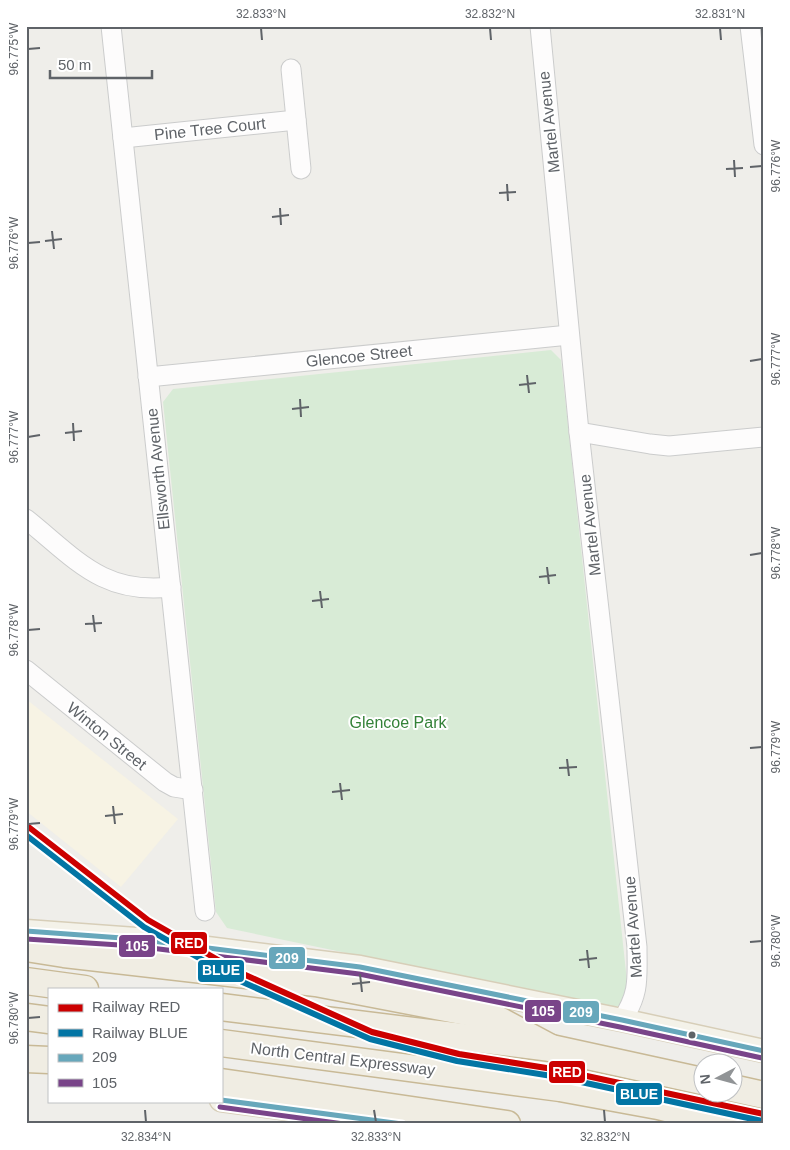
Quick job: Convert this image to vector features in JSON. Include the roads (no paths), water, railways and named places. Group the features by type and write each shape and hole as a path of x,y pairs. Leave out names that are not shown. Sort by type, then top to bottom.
{"highway":[{"path":"26,948 74,956 316,983 493,1017 551,1048"},
{"path":"26,981 78,988"},
{"path":"222,1006 551,1048 692,1079"},
{"path":"26,1017 48,1020"},
{"name":"North Central Expressway","path":"222,1043 560,1088 658,1106 729,1124"},
{"path":"26,1059 48,1060"},
{"path":"222,1082 507,1124"},
{"path":"742,1090 764,1095"}],"main road":[{"path":"26,931 136,939 360,967 764,1051"},
{"path":"26,1066 48,1073"},
{"path":"222,1100 404,1124"}],"street":[{"name":"Ellsworth Avenue","path":"111,26 205,911"},
{"name":"Martel Avenue","path":"540,26 569,335 637,947 637,984 635,995 632,1005 622,1020"},
{"path":"750,26 764,145"},
{"path":"291,69 301,169"},
{"name":"Pine Tree Court","path":"123,138 296,120"},
{"name":"Glencoe Street","path":"148,377 569,335"},
{"path":"580,432 669,446 764,437"},
{"path":"26,519 94,574 117,584 137,588 171,587"},
{"name":"Winton Street","path":"26,670 165,782 174,787 193,790"}],"rail line":[{"name":"RED","path":"26,825 148,920 241,973 372,1032 459,1054 559,1070 764,1114"},
{"name":"BLUE","path":"26,835 144,927 238,980 370,1039 457,1061 558,1077 762,1121"}],"park label":[{"name":"Glencoe Park","path":"398,722"}]}
